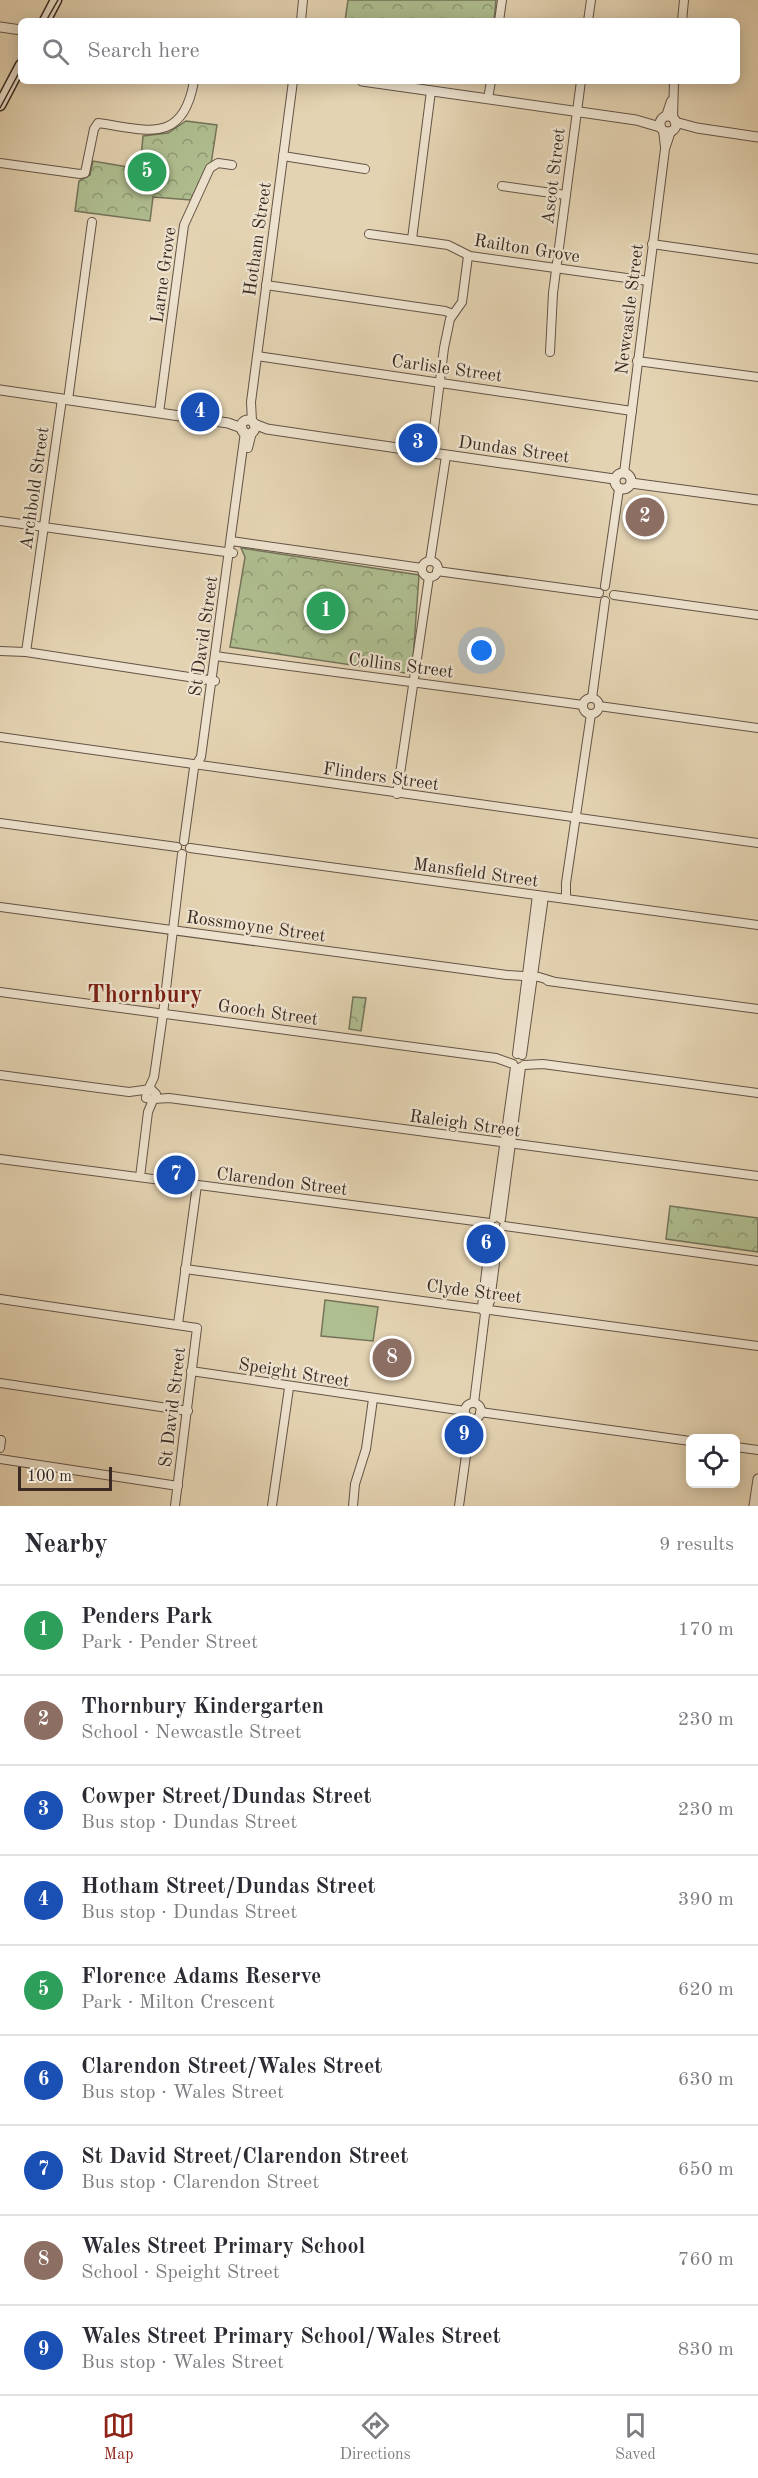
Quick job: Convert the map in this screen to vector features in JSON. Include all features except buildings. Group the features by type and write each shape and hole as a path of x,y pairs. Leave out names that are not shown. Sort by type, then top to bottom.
{"main road":[{"path":"47,18 56,0"},
{"path":"0,105 18,71"}],"street":[{"path":"301,18 303,0"},
{"path":"499,18 502,0"},
{"path":"588,18 591,0"},
{"path":"682,18 684,0"},
{"path":"0,27 18,30"},
{"path":"0,163 80,174 85,172 94,129 98,123 152,131 176,123 190,104 193,84"},
{"name":"Hotham Street","path":"248,426 293,84"},
{"path":"383,84 758,137"},
{"path":"488,99 490,84"},
{"name":"Ascot Street","path":"550,352 556,268 580,84"},
{"name":"Newcastle Street","path":"624,473 674,84"},
{"path":"412,239 431,91"},
{"path":"284,156 365,169"},
{"name":"Larne Grove","path":"159,413 184,225 210,168 218,163 232,165"},
{"path":"502,186 566,195"},
{"name":"Archbold Street","path":"26,652 92,222"},
{"name":"Railton Grove","path":"369,234 452,246 468,256 648,281"},
{"path":"652,244 758,259"},
{"path":"431,453 449,322 462,302 468,256"},
{"path":"266,285 453,314"},
{"name":"Carlisle Street","path":"257,356 632,411"},
{"path":"637,361 758,377"},
{"name":"Dundas Street","path":"0,390 614,479"},
{"name":"St David Street","path":"184,841 214,681 248,426"},
{"path":"430,561 446,456"},
{"path":"624,473 630,478 631,483 627,489 620,489 616,486 614,479 624,473"},
{"path":"631,483 758,500"},
{"path":"599,593 605,586 620,489"},
{"path":"0,522 211,550 253,545 422,568"},
{"path":"430,561 435,563 437,571 435,575 429,577 424,575 422,568 424,563 430,561"},
{"path":"437,571 599,593 605,601 592,698 599,706 758,728"},
{"path":"398,794 429,577"},
{"path":"605,586 612,589 614,595"},
{"path":"605,601 614,595 758,615"},
{"path":"0,651 26,652 214,681"},
{"name":"Collins Street","path":"217,656 584,705"},
{"path":"591,714 586,712 584,705 585,701 592,698"},
{"path":"563,899 591,714 599,706"},
{"name":"Flinders Street","path":"0,737 758,843"},
{"path":"0,823 180,851 190,848 184,841 180,851 163,1014 140,1177"},
{"name":"Mansfield Street","path":"190,848 758,925"},
{"path":"540,895 474,1403 480,1412 686,1440"},
{"name":"Rossmoyne Street","path":"0,907 758,1009"},
{"name":"Gooch Street","path":"0,992 758,1093"},
{"name":"Raleigh Street","path":"0,1074 758,1176"},
{"name":"Clarendon Street","path":"0,1159 758,1261"},
{"name":"St David Street","path":"175,1506 197,1328 178,1324 197,1185"},
{"name":"Clyde Street","path":"185,1269 758,1346"},
{"path":"0,1299 178,1324"},
{"name":"Speight Street","path":"191,1371 289,1388 465,1411"},
{"path":"0,1383 188,1411"},
{"path":"272,1506 289,1388"},
{"path":"353,1506 355,1484 366,1449 373,1399"},
{"path":"459,1506 471,1419 465,1411 468,1405 474,1403"},
{"path":"471,1419 478,1416 480,1412"},
{"path":"740,1448 758,1450"},
{"path":"0,1459 178,1486"},
{"path":"754,1506 758,1479"}],"green space":[{"path":"348,0 496,0 494,18 345,18"},
{"path":"186,121 217,125 211,164 206,167 191,200 153,197 150,221 75,211 79,181 90,175 93,161 140,169 143,136 168,133"},
{"path":"241,548 419,575 412,674 230,647 245,557"},
{"path":"353,997 366,998 361,1031 349,1029"},
{"path":"670,1206 758,1218 758,1252 666,1239"},
{"path":"325,1300 378,1307 373,1341 321,1336"}],"tram line":[{"path":"48,18 58,0"},
{"path":"0,108 18,75"}],"place":[{"name":"Florence Adams Reserve","path":"147,172"},
{"name":"Hotham Street/Dundas Street","path":"200,412"},
{"name":"Cowper Street/Dundas Street","path":"418,443"},
{"name":"Thornbury Kindergarten","path":"645,517"},
{"name":"Penders Park","path":"326,611"},
{"name":"St David Street/Clarendon Street","path":"176,1175"},
{"name":"Clarendon Street/Wales Street","path":"486,1244"},
{"name":"Wales Street Primary School","path":"392,1358"},
{"name":"Wales Street Primary School/Wales Street","path":"464,1435"}],"district":[{"name":"Thornbury","path":"145,994"}]}
